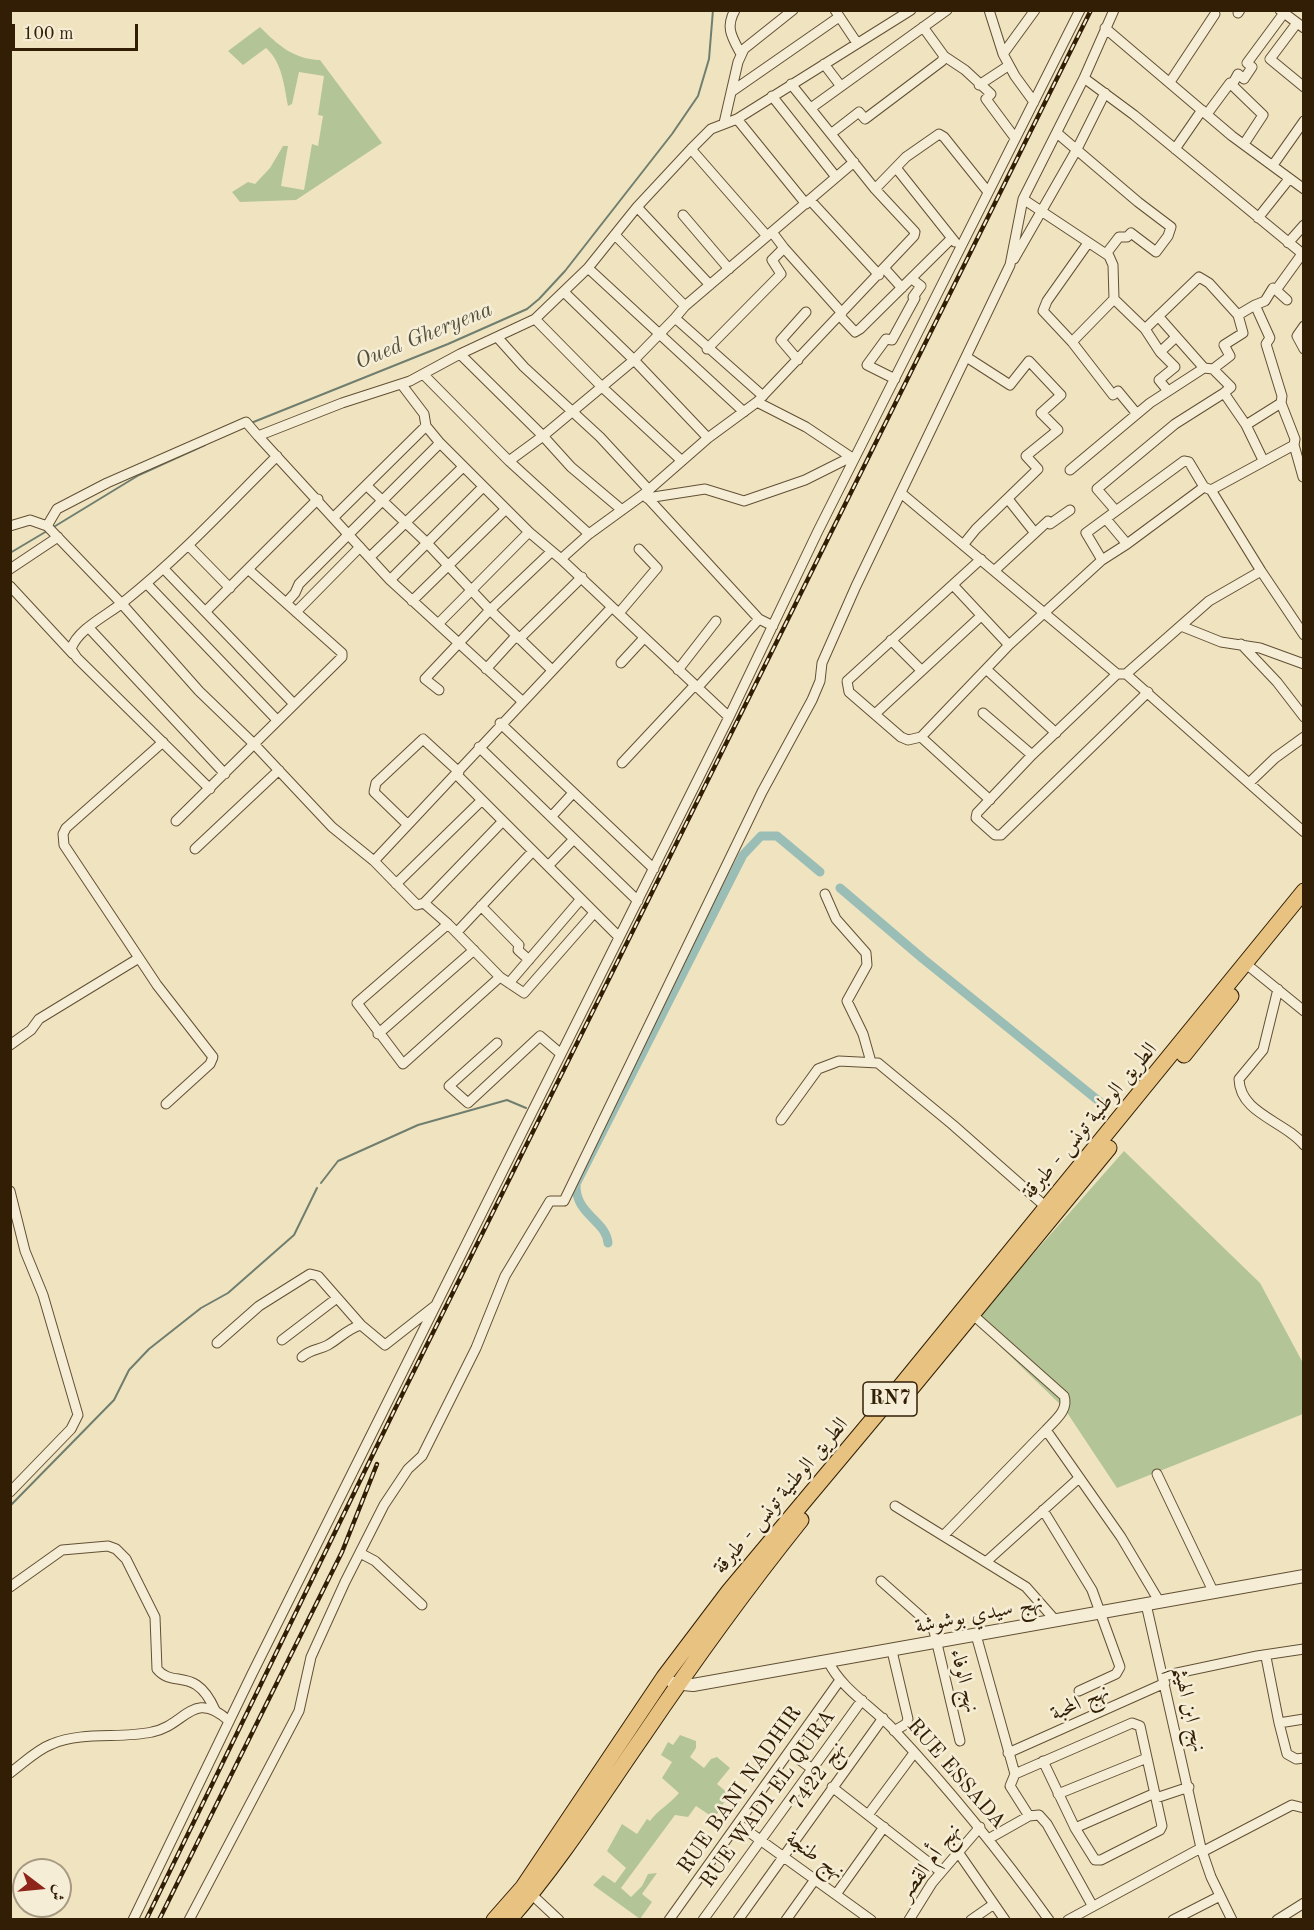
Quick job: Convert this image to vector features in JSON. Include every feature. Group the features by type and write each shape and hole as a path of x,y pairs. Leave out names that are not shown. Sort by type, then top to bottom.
{"main road":[{"name":"الطريق الوطنية تونس - طبرقة","path":"947,1336 972,1314 1249,966 1304,891"},
{"name":"الطريق الوطنية تونس - طبرقة","path":"509,1920 671,1681 729,1591 947,1336 1046,1206 1249,966 1304,907"},
{"name":"الطريق الوطنية تونس - طبرقة","path":"494,1920 528,1891"}],"street":[{"path":"735,10 728,26 741,54"},
{"path":"724,123 741,54 748,44 793,10"},
{"path":"258,436 331,407 402,384 535,319 565,293 588,268 636,207 711,129 737,119 911,10"},
{"path":"811,108 946,10"},
{"path":"989,10 1008,66 1034,102"},
{"path":"1003,54 1035,10"},
{"path":"133,1920 229,1721 729,717 852,458 895,379 1080,10"},
{"path":"1010,265 1023,199 1084,78 1114,10"},
{"path":"1232,85 1238,74 1244,79 1252,67 1247,63 1282,12 1300,26 1270,59 1304,87"},
{"path":"731,92 837,14 857,43"},
{"path":"1170,82 1182,66 1180,64 1208,28 1206,26 1215,14"},
{"path":"922,27 944,56 965,70 990,94 986,99 1015,138"},
{"path":"1105,28 1244,144 1304,189"},
{"path":"832,134 859,112 865,119 925,75 944,56"},
{"path":"824,64 840,85"},
{"path":"979,85 1008,66"},
{"path":"1084,78 1303,254 1276,290"},
{"path":"1175,149 1230,83 1232,85"},
{"path":"561,559 589,534 647,494 708,438 760,399 910,243 915,232 875,189 791,84"},
{"path":"1232,85 1263,116 1244,144"},
{"path":"189,1920 299,1711 311,1657 384,1505 408,1469 422,1456 476,1348 506,1276 527,1236 550,1201 564,1201 762,792 812,700 820,681 822,663 1010,265 1077,149 1105,93"},
{"path":"772,96 836,177"},
{"path":"737,119 808,202 902,288"},
{"path":"1273,165 1302,125"},
{"path":"1057,133 1138,202 1169,225 1172,230 1156,252 1131,233 1127,237 1119,237 1106,254"},
{"path":"875,189 897,169 906,157 939,134 944,136 955,154 988,192"},
{"path":"691,149 784,248 855,332 951,239"},
{"path":"509,461 574,412 634,360 661,335 685,306 854,162"},
{"path":"897,169 960,248"},
{"path":"1258,218 1289,179"},
{"path":"1023,199 1106,254 1113,265 1114,299 1145,329 1160,352 1175,367 1159,380 1168,391"},
{"path":"636,207 710,285"},
{"path":"683,215 729,269"},
{"path":"1288,243 1304,225"},
{"path":"615,235 685,306"},
{"path":"1088,243 1044,305 1043,311 1072,342 1113,395 1118,391 1137,414"},
{"path":"707,348 779,278 781,273 772,259 784,248"},
{"path":"588,268 661,335 714,388 744,412"},
{"path":"1070,470 1168,391 1230,356 1224,345 1243,333 1238,315 1209,283 1199,277 1145,329"},
{"path":"895,379 867,365 886,339 892,340 915,298 913,297 921,286 912,279"},
{"path":"1238,315 1265,301 1273,288 1287,300"},
{"path":"565,293 634,360 708,438"},
{"path":"1072,342 1114,299"},
{"path":"1255,305 1270,339 1266,344 1282,396 1281,403 1295,439 1294,445 1303,477"},
{"path":"798,360 782,340 806,312"},
{"path":"1116,511 1097,489 1175,424 1231,387 1175,338 1177,336 1158,316"},
{"path":"675,318 760,399 852,458"},
{"path":"535,319 602,387 682,461"},
{"path":"1304,326 1297,336 1304,349"},
{"path":"498,338 524,367 574,412 759,619 773,626"},
{"path":"1160,352 1175,338"},
{"path":"460,354 571,467 622,510"},
{"path":"963,545 976,529 1038,469 1026,456 1058,430 1041,413 1061,396 1029,361 1010,385 968,358"},
{"path":"423,374 509,461 589,534"},
{"path":"402,384 424,414 426,426 440,444 529,532 582,577 729,717"},
{"path":"1224,393 1246,425 1263,460"},
{"path":"1246,425 1281,403"},
{"path":"10,569 53,532 57,509 106,483 248,424 360,547 371,556 390,580 522,701"},
{"path":"334,518 426,426"},
{"path":"286,603 296,593 299,584 348,532 440,444"},
{"path":"981,559 847,681 849,692 901,737 908,740 921,737 1009,645 1045,615 1102,560 1207,488 1294,445"},
{"path":"73,654 73,645 89,628 164,569 277,456"},
{"path":"647,494 705,489 744,501 805,480 852,458"},
{"path":"1102,560 1086,533 1185,461 1189,462 1304,635"},
{"path":"371,556 463,467"},
{"path":"367,486 426,542 490,610 552,670"},
{"path":"390,580 483,487"},
{"path":"901,493 1045,615 1148,692 1304,832"},
{"path":"206,611 318,499"},
{"path":"1008,499 1035,533"},
{"path":"412,601 506,509"},
{"path":"994,571 1048,521 1050,524 1070,510"},
{"path":"1106,519 1127,544"},
{"path":"10,526 30,520 53,532 122,604 199,691 255,744 332,827 374,861 417,905 424,903 503,821"},
{"path":"438,624 529,532"},
{"path":"188,545 230,588"},
{"path":"296,612 360,547"},
{"path":"374,861 407,824 458,774 500,723 657,568 639,549"},
{"path":"440,690 425,679 490,610 551,552"},
{"path":"164,569 294,704"},
{"path":"176,821 343,655 249,570"},
{"path":"1148,692 1000,836 995,835 975,816 1032,755 1122,674 1209,602 1261,571"},
{"path":"486,669 582,577"},
{"path":"147,584 277,720"},
{"path":"953,585 1009,645"},
{"path":"10,586 73,654 210,789"},
{"path":"875,714 981,616"},
{"path":"622,763 759,619"},
{"path":"678,670 716,621"},
{"path":"1181,626 1221,642 1241,643 1304,664"},
{"path":"89,628 225,774"},
{"path":"621,663 644,638"},
{"path":"891,640 921,670"},
{"path":"1241,643 1277,682 1304,717"},
{"path":"986,669 1056,733"},
{"path":"983,713 1032,755"},
{"path":"500,723 654,869"},
{"path":"921,737 990,800"},
{"path":"1249,783 1275,758 1304,737"},
{"path":"407,824 374,792 376,783 423,739 481,801 619,938"},
{"path":"163,742 66,828 62,837 64,845 139,958 213,1057 210,1064 166,1104"},
{"path":"479,747 638,901"},
{"path":"195,849 279,770"},
{"path":"551,817 573,793"},
{"path":"396,884 481,801"},
{"path":"548,866 574,839"},
{"path":"458,931 533,851"},
{"path":"825,894 836,919 866,953 867,965 848,1001 863,1034 871,1062"},
{"path":"509,983 581,899"},
{"path":"424,903 458,931 500,977 520,992 527,991 594,913"},
{"path":"481,906 511,935 519,945 518,950 529,960"},
{"path":"448,924 357,1003 378,1034 403,1064 500,977"},
{"path":"378,1034 474,950"},
{"path":"10,1045 27,1034 44,1015 139,958"},
{"path":"1249,966 1304,1011"},
{"path":"1278,989 1263,1050 1239,1079 1239,1090 1249,1105 1296,1135 1304,1145"},
{"path":"497,1043 449,1086 468,1103 540,1036 561,1054"},
{"path":"781,1120 818,1069 839,1061 878,1063 1046,1206"},
{"path":"10,1191 25,1251 43,1295 78,1415 71,1429 10,1492"},
{"path":"217,1343 259,1306 305,1275 318,1276 361,1325 382,1343 389,1344 440,1301"},
{"path":"282,1340 337,1298"},
{"path":"944,1535 1065,1408 1064,1396 972,1314"},
{"path":"302,1357 311,1350 330,1344 351,1328 361,1325"},
{"path":"1046,1430 1121,1537 1159,1601"},
{"path":"1157,1474 1213,1591"},
{"path":"987,1561 1078,1478"},
{"path":"895,1506 1026,1587 1055,1620"},
{"path":"1043,1510 1085,1576 1101,1613 1120,1670 1079,1691"},
{"path":"10,1587 62,1550 108,1546 116,1549 126,1559 155,1617 157,1669 164,1675 197,1684 208,1694 215,1710 229,1721"},
{"path":"360,1553 375,1562 422,1605"},
{"name":"نهج سيدي بوشوشة","path":"671,1681 892,1652 1055,1620 1304,1576"},
{"name":"نهج الوفاء","path":"881,1581 930,1625 960,1741"},
{"name":"نهج ابن الهيثم","path":"1146,1604 1202,1850 1232,1920"},
{"path":"976,1635 1015,1774 1010,1786 1029,1816"},
{"name":"نهج المحبة","path":"1008,1753 1164,1680 1257,1656 1266,1657 1304,1649"},
{"path":"892,1652 908,1719 906,1724 894,1731"},
{"path":"1266,1657 1287,1754 1296,1759 1304,1758"},
{"name":"RUE ESSADA","path":"828,1661 840,1680 883,1718 990,1838 1049,1920"},
{"name":"RUE BANI NADHIR","path":"669,1920 840,1680"},
{"name":"RUE WADI EL QURA","path":"703,1920 862,1700"},
{"path":"10,1773 29,1757 53,1743 81,1737 152,1732 166,1727 189,1710 202,1708 215,1710"},
{"name":"نهج 7422","path":"738,1920 883,1718"},
{"path":"1279,1723 1304,1719"},
{"path":"1015,1774 1043,1761 1132,1723 1140,1726 1162,1828 1101,1860 1093,1859 1075,1828 1043,1761"},
{"path":"789,1752 811,1768"},
{"path":"868,1815 914,1753"},
{"path":"1058,1794 1147,1758"},
{"path":"832,1787 940,1872"},
{"path":"1075,1828 1155,1795 1189,1787"},
{"path":"1068,1920 1092,1905 1292,1805 1304,1808"},
{"path":"990,1838 1029,1816 1039,1815 1045,1821 1092,1905"},
{"name":"نهج طنجة","path":"738,1824 837,1893 871,1920"},
{"path":"837,1893 884,1827"},
{"name":"نهج أم القصر","path":"909,1920 940,1872 980,1827"},
{"path":"958,1852 1005,1920"},
{"path":"786,1920 816,1878"},
{"path":"528,1891 559,1920"},
{"path":"1173,1920 1220,1896"},
{"path":"1277,1920 1304,1903"},
{"path":"971,1920 994,1904"}],"green space":[{"path":"260,27 273,40 294,54 320,60 382,143 296,200 240,202 232,192 248,182 255,184 270,168 283,146 288,146 281,186 304,190 312,144 318,146 323,116 318,115 324,76 299,72 292,104 288,106 279,67 266,48 243,65 228,51"},
{"path":"1124,1151 1260,1283 1303,1363 1303,1414 1117,1488 1064,1408 974,1321"},
{"path":"680,1735 696,1741 696,1748 690,1757 704,1768 711,1759 717,1757 730,1768 717,1784 729,1794 716,1816 711,1816 696,1806 688,1817 675,1815 621,1888 631,1897 642,1886 648,1874 657,1873 642,1894 652,1902 640,1919 593,1885 603,1875 615,1883 626,1868 607,1851 622,1824 637,1834 647,1819 650,1821 679,1793 662,1778 672,1762 661,1755 668,1742 673,1745"}],"waterway":[{"name":"Oued Gheryena","path":"251,423 448,344 527,309 539,299 565,271 672,134 698,96 709,59 713,10"},
{"name":"Oued Gheryena","path":"52,528 139,475 205,445"},
{"name":"Oued Gheryena","path":"10,553 47,531"},
{"path":"608,1243 602,1228 580,1203 576,1184 743,855 761,836 777,836 820,872"},
{"path":"840,888 922,958 1105,1106"},
{"path":"321,1183 338,1161 418,1125 507,1100 526,1108"},
{"path":"10,1506 114,1400 129,1370 149,1349 201,1308 228,1293 294,1235 317,1188"}],"railway":[{"path":"146,1920 395,1409 1091,10"},
{"path":"159,1920 342,1552 377,1464"}]}
